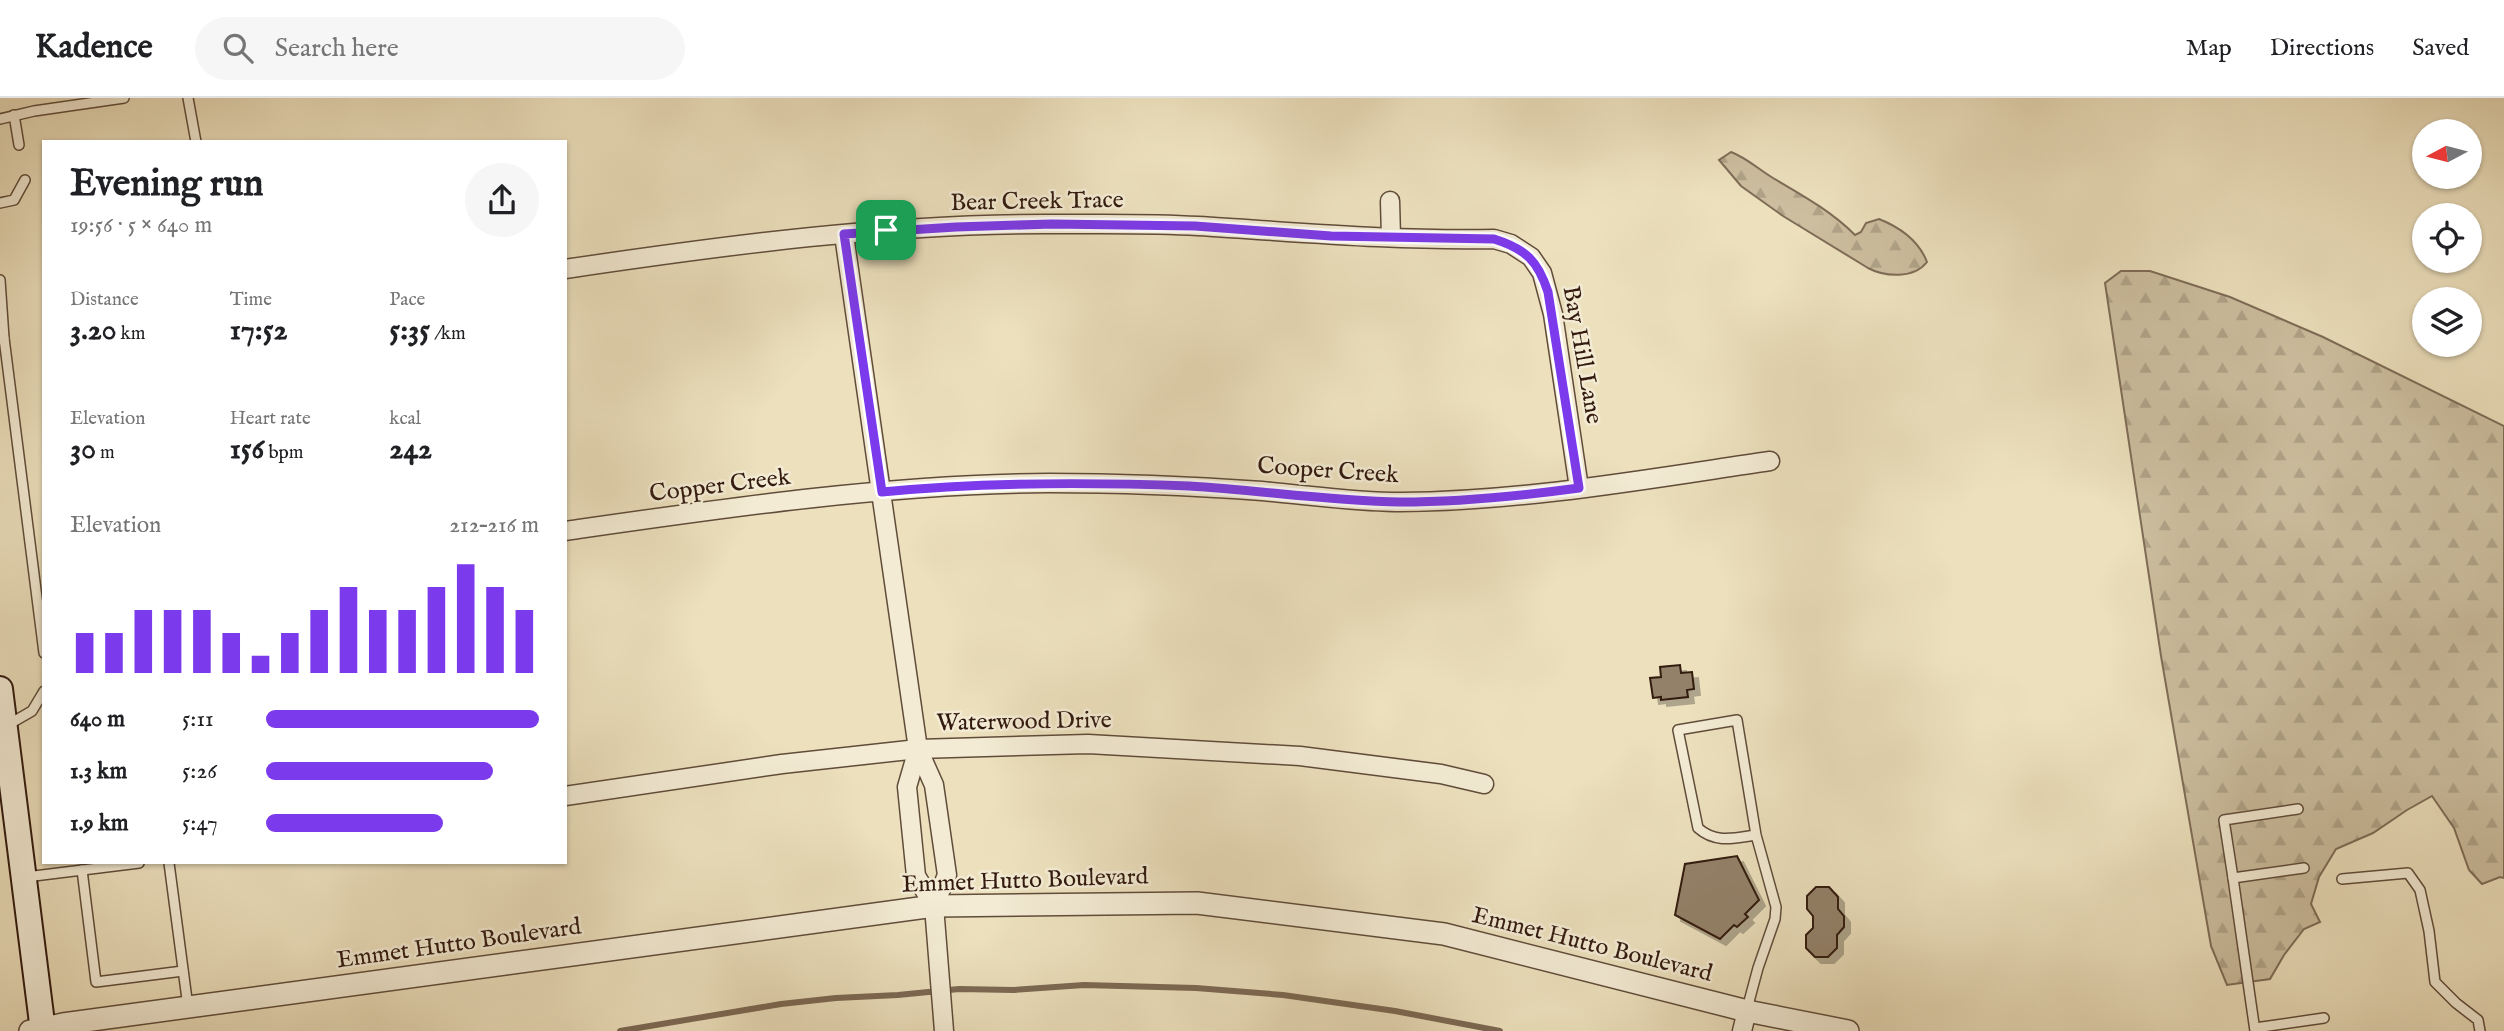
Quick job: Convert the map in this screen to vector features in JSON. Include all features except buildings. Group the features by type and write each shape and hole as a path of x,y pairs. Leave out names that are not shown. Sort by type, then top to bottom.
{"main road":[{"path":"0,689 24,878 39,1030"}],"street":[{"path":"1390,201 1391,237"},
{"name":"Bear Creek Trace","path":"567,269 844,234 942,227 1052,224 1195,226 1469,240"},
{"path":"844,234 918,749 934,785 947,875 934,906"},
{"name":"Bay Hill Lane","path":"1469,240 1494,239 1511,244 1531,257 1542,273 1553,314 1579,488"},
{"name":"Cooper Creek","path":"882,492 991,485 1073,484 1189,486 1400,502 1469,500 1579,488 1770,461"},
{"name":"Copper Creek","path":"567,531 882,492"},
{"name":"Waterwood Drive","path":"567,796 768,766 918,749 1088,744 1300,756 1441,774 1484,784"},
{"path":"918,749 907,787 916,876 934,906 944,1026"},
{"name":"Emmet Hutto Boulevard","path":"39,1030 63,1024 934,906 1197,903 1444,934 1744,1021 1848,1031"}],"lane":[{"path":"0,119 124,98"},
{"path":"188,98 196,140"},
{"path":"14,115 19,145"},
{"path":"0,203 14,200 25,180"},
{"path":"0,280 2,339 41,603"},
{"path":"32,711 42,694"},
{"path":"5,727 32,711 42,709"},
{"path":"1744,1021 1775,919 1776,907 1756,835 1737,720 1678,730 1698,828 1712,838 1720,839 1756,835"},
{"path":"2298,809 2224,821 2255,1029 2324,1018"},
{"path":"24,878 131,864"},
{"path":"169,864 188,1007"},
{"path":"2233,878 2304,868"},
{"path":"82,870 96,982 183,971"},
{"path":"2343,880 2408,873 2420,890 2430,931 2435,982 2478,1020 2480,1031"}],"green space":[{"path":"1731,152 1816,204 1855,235 1861,232 1866,223 1879,219 1894,226 1914,241 1927,262 1915,271 1899,275 1868,268 1783,216 1741,186 1719,160"},
{"path":"2121,271 2150,271 2230,297 2323,337 2504,426 2504,878 2482,884 2469,870 2454,828 2432,796 2373,833 2336,849 2319,877 2311,904 2320,922 2304,929 2270,979 2227,985 2211,946 2161,656 2105,283"}],"waterway":[{"path":"620,1031 781,1004 836,998 959,989 1014,990 1084,985 1196,988 1283,995 1395,1011 1500,1031"}],"route":[{"path":"1052,224 1195,226 1331,236 1494,239 1511,244 1531,257 1542,273 1548,292 1579,488 1469,500 1400,502 1189,486 1120,484 1049,483 882,492 844,234 886,230 1052,224"}]}
